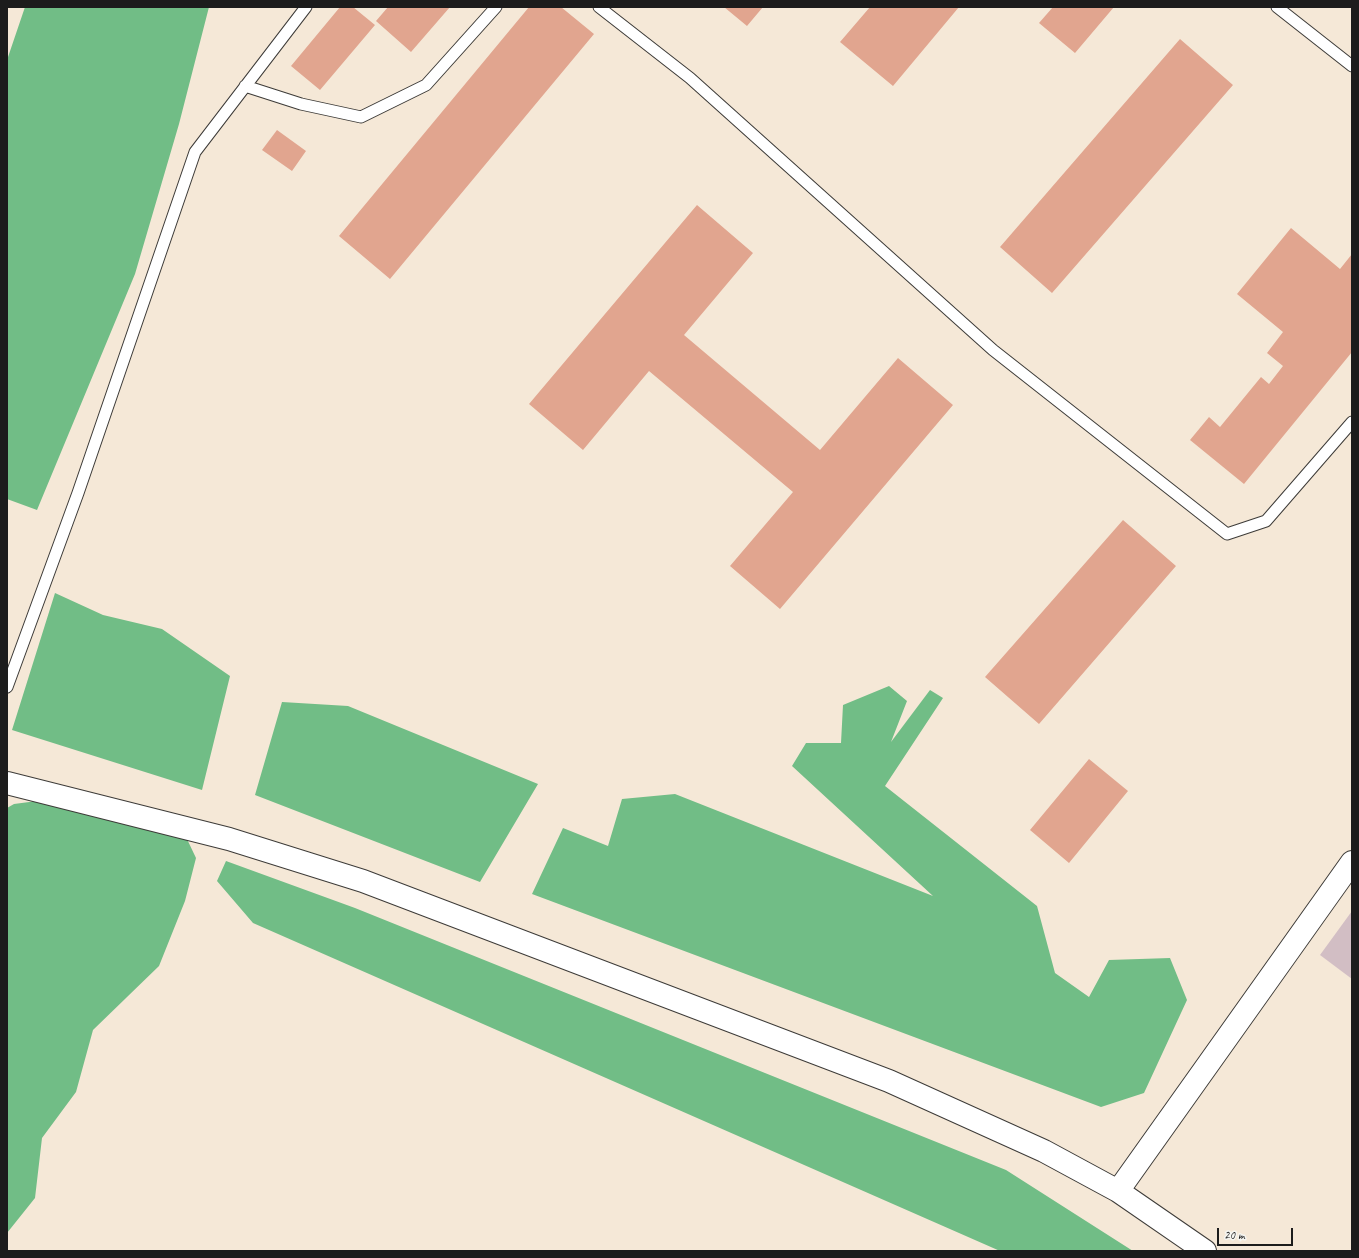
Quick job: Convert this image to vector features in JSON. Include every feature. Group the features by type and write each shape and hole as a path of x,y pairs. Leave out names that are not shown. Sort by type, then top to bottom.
{"street":[{"path":"7,783 229,839 363,881 890,1081 1044,1150 1118,1191 1205,1251"},
{"path":"1118,1191 1352,862"}],"lane":[{"path":"7,687 78,493 195,152 306,7"},
{"path":"245,86 301,104 361,117 426,85 496,7"},
{"path":"598,7 690,78 993,350 1227,534 1266,521 1352,422"},
{"path":"1277,7 1352,66"}],"shaded area":[{"path":"1352,911 1352,979 1320,955"}],"green space":[{"path":"25,7 209,7 179,124 135,274 37,510 7,499 7,60"},
{"path":"55,593 103,615 162,629 230,676 202,790 12,730"},
{"path":"889,686 907,701 891,742 930,690 943,698 885,786 1037,906 1055,973 1089,997 1109,960 1170,958 1187,1000 1144,1093 1101,1107 532,894 563,828 608,846 622,799 675,794 933,896 792,766 806,743 841,743 843,705"},
{"path":"282,702 348,706 538,784 480,882 255,795"},
{"path":"37,801 186,837 196,858 185,901 159,966 93,1030 76,1092 42,1138 35,1198 7,1233 7,808 14,804"},
{"path":"226,861 355,908 1006,1170 1133,1251 1000,1251 253,923 217,881"}],"building":[{"path":"340,7 353,7 375,25 320,90 291,66"},
{"path":"388,7 450,7 411,52 376,21"},
{"path":"529,7 561,7 594,34 390,279 339,236"},
{"path":"724,7 763,7 747,26"},
{"path":"870,7 959,7 893,86 840,42"},
{"path":"1053,7 1114,7 1075,53 1039,23"},
{"path":"1180,39 1233,85 1052,293 1000,247"},
{"path":"277,130 306,151 292,171 262,150"},
{"path":"697,205 753,253 684,335 820,450 898,358 953,405 780,609 730,566 793,492 649,371 583,450 529,404"},
{"path":"1291,228 1340,269 1352,254 1352,352 1244,484 1190,440 1209,417 1220,427 1261,377 1269,384 1283,366 1267,353 1283,332 1237,294"},
{"path":"1123,520 1176,566 1039,724 985,677"},
{"path":"1089,759 1128,791 1069,863 1030,830"}]}
